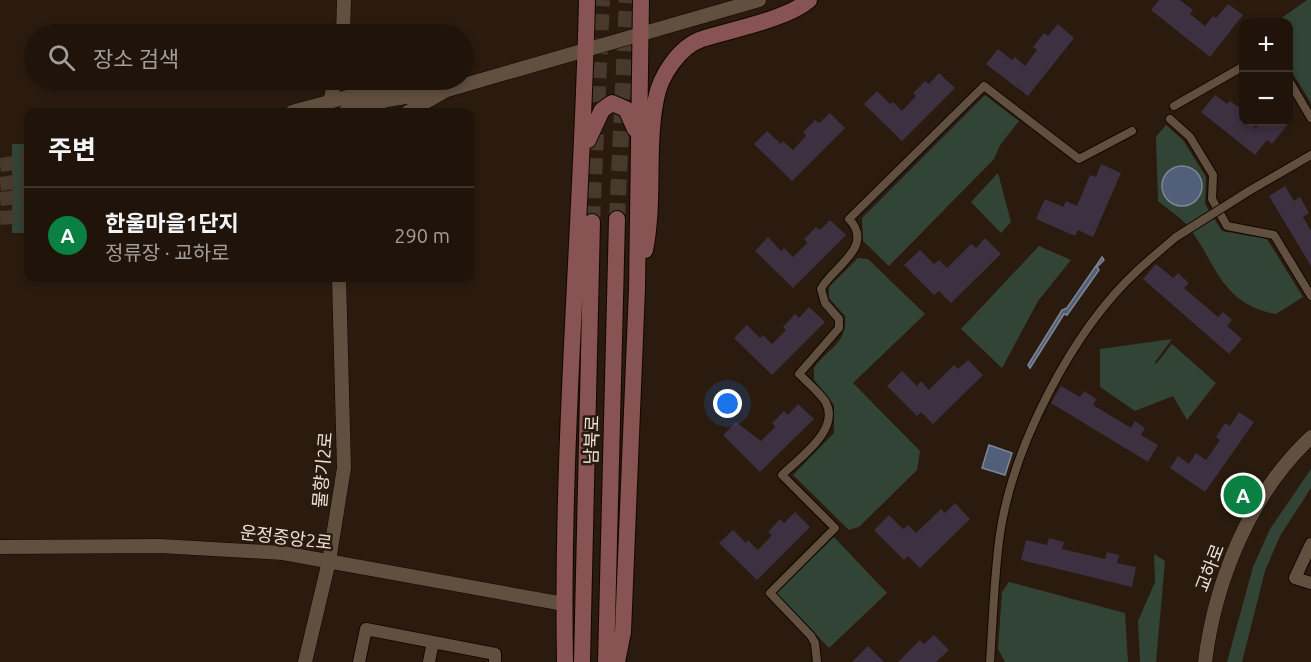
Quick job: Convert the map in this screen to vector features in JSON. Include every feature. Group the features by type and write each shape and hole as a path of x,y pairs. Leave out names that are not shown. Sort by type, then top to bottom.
{"main road":[{"path":"565,662 564,604 569,415 584,153 587,0"},
{"path":"617,662 623,632 637,289 641,0"},
{"path":"637,289 651,220 656,98 668,68 679,55 699,40 755,24 809,0"},
{"path":"584,153 591,128 602,110 612,104 626,109 639,138"},
{"name":"남북로","path":"606,662 617,219"},
{"name":"남북로","path":"582,662 592,222"}],"street":[{"path":"344,0 344,24"},
{"path":"474,83 759,0"},
{"path":"1174,106 1239,69"},
{"path":"817,662 815,643 811,636 770,593 835,528 782,475 825,433 828,423 826,402 799,374 839,328 839,319 825,303 821,290 854,253 856,229 849,219 984,86 1080,159 1132,130"},
{"path":"1293,87 1311,118"},
{"path":"330,102 333,90"},
{"path":"307,108 373,90"},
{"path":"359,108 387,100 450,90"},
{"path":"416,108 450,90"},
{"path":"429,108 450,90"},
{"path":"1170,119 1190,136 1213,175 1212,199 1227,226 1274,235 1311,296"},
{"path":"990,662 1000,532 1022,453 1037,414 1065,365 1113,298 1137,271 1176,237 1311,155"},
{"name":"물향기2로","path":"305,662 329,561 344,468 339,282"},
{"name":"교하로","path":"1205,662 1216,597 1241,538 1278,476 1311,437"},
{"path":"1311,544 1295,578 1311,583"},
{"name":"운정중앙2로","path":"0,547 172,546 283,553 564,604"},
{"path":"359,662 366,629 495,654 495,662"},
{"path":"429,662 433,642"}],"green space":[{"path":"1307,0 1311,0 1311,103 1293,74 1293,18 1282,18"},
{"path":"985,95 1019,121 1000,145 994,159 889,266 863,241 862,218"},
{"path":"1166,125 1183,140 1206,177 1205,204 1222,231 1267,239 1303,297 1276,314 1257,309 1243,301 1222,280 1187,225 1158,201 1156,137"},
{"path":"12,144 24,144 24,233 12,233"},
{"path":"998,173 1011,222 1001,233 971,202"},
{"path":"1039,246 1071,260 1038,301 1002,368 961,329"},
{"path":"858,258 868,259 925,314 853,383 920,451 917,470 859,527 849,530 793,475 834,433 834,405 814,380 814,368 836,345 845,325 845,316 829,298 829,287"},
{"path":"1172,339 1155,362 1156,364 1172,344 1216,383 1187,420 1173,396 1135,411 1100,387 1100,349"},
{"path":"1311,469 1311,488 1280,536 1265,571 1242,662 1227,662 1253,567 1270,529"},
{"path":"834,537 887,593 829,648 776,593"},
{"path":"1154,554 1165,561 1156,662 1140,662 1138,621 1155,582"},
{"path":"1009,582 1125,613 1128,662 1005,662 998,649 1002,592"}],"water":[{"path":"1182,166 1190,167 1196,172 1201,178 1201,194 1196,200 1190,205 1182,206 1174,205 1168,200 1163,194 1162,186 1163,178 1168,172 1174,167"},
{"path":"1102,257 1104,260 1097,267 1099,270 1067,315 1064,314 1030,368 1028,365 1062,310 1067,308"},
{"path":"989,445 1012,453 1005,475 982,468"}],"building":[{"path":"1159,0 1180,0 1193,10 1190,14 1205,26 1213,16 1216,18 1228,4 1243,15 1210,57 1151,10"},
{"path":"1058,24 1074,38 1028,96 986,64 998,49 1012,60 1015,57 1025,66 1037,50 1033,47 1044,33 1048,36"},
{"path":"939,73 955,88 902,141 864,104 877,91 890,104 893,102 902,111 916,96 913,93 925,81 929,84"},
{"path":"1215,95 1227,104 1230,101 1239,107 1239,126 1256,128 1258,126 1287,126 1272,144 1267,140 1255,155 1201,112"},
{"path":"830,113 845,128 792,181 754,144 767,131 781,144 783,141 793,150 806,136 803,132 815,120 819,123"},
{"path":"1101,164 1121,173 1093,237 1078,230 1075,236 1036,219 1045,199 1063,207 1066,201 1077,206 1090,175 1096,177"},
{"path":"1285,186 1294,201 1300,197 1309,213 1303,217 1311,231 1311,266 1269,196"},
{"path":"830,220 846,235 793,288 755,251 768,237 781,251 784,248 793,257 807,243 804,239 816,227 820,230"},
{"path":"985,238 1001,254 951,303 939,291 934,295 904,265 920,250 934,264 939,260 947,268 971,244 976,248"},
{"path":"1156,264 1173,278 1178,273 1189,283 1184,288 1218,317 1223,312 1232,320 1227,326 1242,339 1229,354 1143,279"},
{"path":"809,307 825,322 772,375 734,338 747,325 760,338 763,335 772,344 786,330 783,327 795,314 799,318"},
{"path":"968,360 983,375 933,424 921,412 917,416 887,386 902,371 917,386 921,381 929,390 954,365 958,369"},
{"path":"1061,386 1080,397 1084,391 1096,399 1093,405 1131,428 1135,421 1145,428 1141,435 1158,445 1148,462 1051,403"},
{"path":"798,404 814,419 760,472 723,435 736,422 761,441 775,427 772,423 784,411 788,415"},
{"path":"1239,412 1254,422 1205,492 1170,468 1178,456 1189,464 1196,453 1206,460 1220,440 1216,437 1225,423 1230,426"},
{"path":"955,503 970,519 920,568 908,556 904,560 874,530 889,515 903,529 908,525 916,533 941,509 945,513"},
{"path":"795,512 810,527 757,580 719,543 733,530 746,543 748,540 758,550 772,535 768,532 780,519 784,523"},
{"path":"1049,538 1064,542 1062,549 1105,559 1107,552 1119,555 1117,563 1136,567 1132,587 1021,560 1026,540 1047,545"},
{"path":"934,635 949,650 936,662 898,662 920,640 924,644"},
{"path":"868,646 884,662 852,662"}],"tunnel":[{"path":"592,222 602,0"},
{"path":"617,219 627,0"},
{"path":"0,165 24,162"},
{"path":"0,184 24,181"},
{"path":"0,199 24,196"},
{"path":"0,218 24,216"}],"place":[{"name":"한울마을1단지","path":"1243,495"}]}
